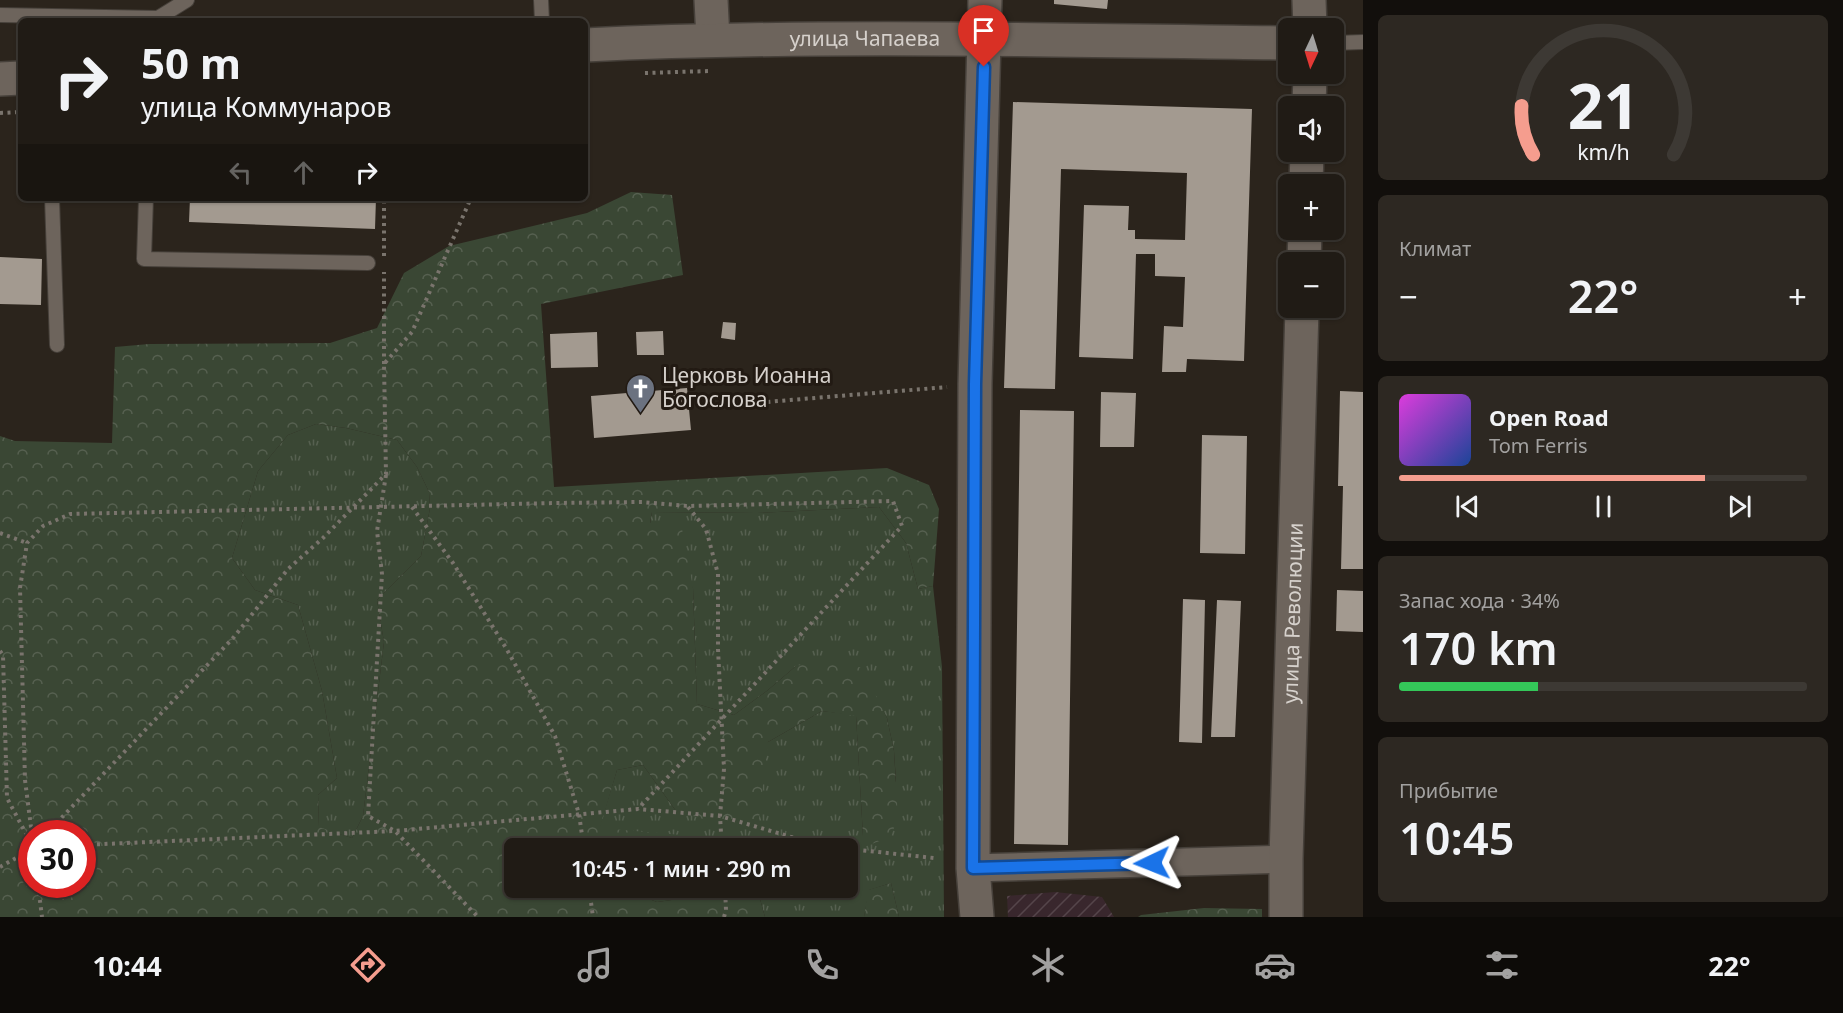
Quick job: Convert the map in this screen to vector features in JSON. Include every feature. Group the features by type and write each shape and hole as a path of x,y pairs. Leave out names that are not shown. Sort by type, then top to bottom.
{"street":[{"path":"711,0 713,55"},
{"path":"977,917 973,868 975,384 985,0"},
{"path":"1309,0 1310,18"},
{"name":"улица Чапаева","path":"588,45 713,55 984,39 1278,43"},
{"path":"0,79 18,78"},
{"name":"улица Революции","path":"1286,917 1302,318"},
{"path":"973,868 1286,859"}],"lane":[{"path":"0,15 158,18 187,0"},
{"path":"541,0 542,18"},
{"path":"1344,43 1363,42"},
{"path":"52,201 57,345"},
{"path":"146,201 144,259 368,263"}],"path":[{"path":"643,73 713,55"},
{"path":"0,113 18,112"},
{"path":"384,201 384,257"},
{"path":"384,364 412,332 470,201"},
{"path":"384,269 386,474 377,531 382,574 368,816 395,831 478,917"},
{"path":"730,405 975,384"},
{"path":"59,820 234,637 288,569 386,474"},
{"path":"30,820 25,780 20,588 27,543 43,526 70,514 642,502 688,506 892,501 902,526 638,809"},
{"path":"688,506 706,529 718,574 718,649 724,770 720,816 721,838"},
{"path":"412,507 453,563 506,648 555,736 579,814 582,838"},
{"path":"0,533 27,543"},
{"path":"0,651 3,655 7,798 18,820"},
{"path":"96,844 395,831 638,809 720,816 822,846 934,858"},
{"path":"0,867 18,856"},
{"path":"40,898 42,917"},
{"path":"590,898 593,917"},
{"path":"724,917 725,898"}],"shaded area":[{"path":"1055,892 1102,897 1114,917 1008,917 1007,896"}],"green space":[{"path":"631,192 672,195 683,275 541,304 554,487 887,468 929,485 939,509 933,586 918,589 906,543 879,507 757,513 652,512 650,523 682,529 693,588 697,704 734,715 796,666 831,658 862,668 887,718 894,751 898,819 890,837 869,845 863,836 856,716 822,711 768,742 758,827 720,824 676,811 643,765 617,770 600,828 682,835 687,838 504,838 504,898 646,898 657,902 686,898 760,898 765,917 0,917 0,436 15,441 112,443 115,347 149,344 330,343 377,328 404,273 449,246 587,213","holes":["316,424 346,428 397,440 417,467 429,492 430,508 421,556 377,600 384,642 363,816 352,838 319,827 318,795 337,778 322,691 298,605 255,590 232,558 258,471 288,435"]},
{"path":"316,424 346,428 397,440 417,467 429,492 430,508 421,556 377,600 384,642 363,816 352,838 319,828 318,795 337,778 322,691 298,605 255,590 232,558 258,471 288,435"},
{"path":"879,507 906,543 918,589 933,586 942,667 944,917 899,917 891,883 869,890 864,917 765,917 760,898 858,898 858,838 652,838 599,829 617,770 643,765 676,811 768,742 822,711 856,715 863,836 896,781 894,751 887,718 876,698 796,666 734,715 697,704 693,588 650,524 652,512 757,513"},
{"path":"891,883 899,917 864,917 868,890"},
{"path":"646,898 686,898 657,902"},
{"path":"1204,908 1262,909 1262,917 1138,917 1141,915"}],"building":[{"path":"1054,0 1108,0 1107,9 1054,4"},
{"path":"1013,102 1252,109 1244,361 1187,359 1186,372 1162,372 1164,326 1183,327 1185,277 1155,276 1155,254 1136,254 1133,359 1079,357 1084,205 1129,206 1128,230 1135,230 1135,239 1185,240 1187,173 1061,169 1055,389 1004,388"},
{"path":"190,201 376,201 375,229 189,222"},
{"path":"0,257 42,259 41,305 0,304"},
{"path":"723,322 736,323 735,340 721,338"},
{"path":"663,331 664,355 637,355 636,332"},
{"path":"597,332 598,367 551,368 550,334"},
{"name":"Церковь Иоанна Богослова","path":"687,388 691,430 594,438 591,396"},
{"path":"1340,391 1363,392 1363,569 1341,569 1343,486 1338,486"},
{"path":"1101,392 1136,393 1134,447 1100,447"},
{"path":"1020,410 1074,411 1068,845 1014,844"},
{"path":"1202,435 1247,436 1245,554 1200,553"},
{"path":"1337,590 1363,591 1363,632 1336,631"},
{"path":"1183,599 1205,600 1202,743 1179,742"},
{"path":"1217,600 1241,601 1235,737 1211,737"}],"place":[{"name":"Церковь Иоанна Богослова","path":"641,414"}],"route":[{"path":"984,67 975,384 973,868 1152,863"}]}
